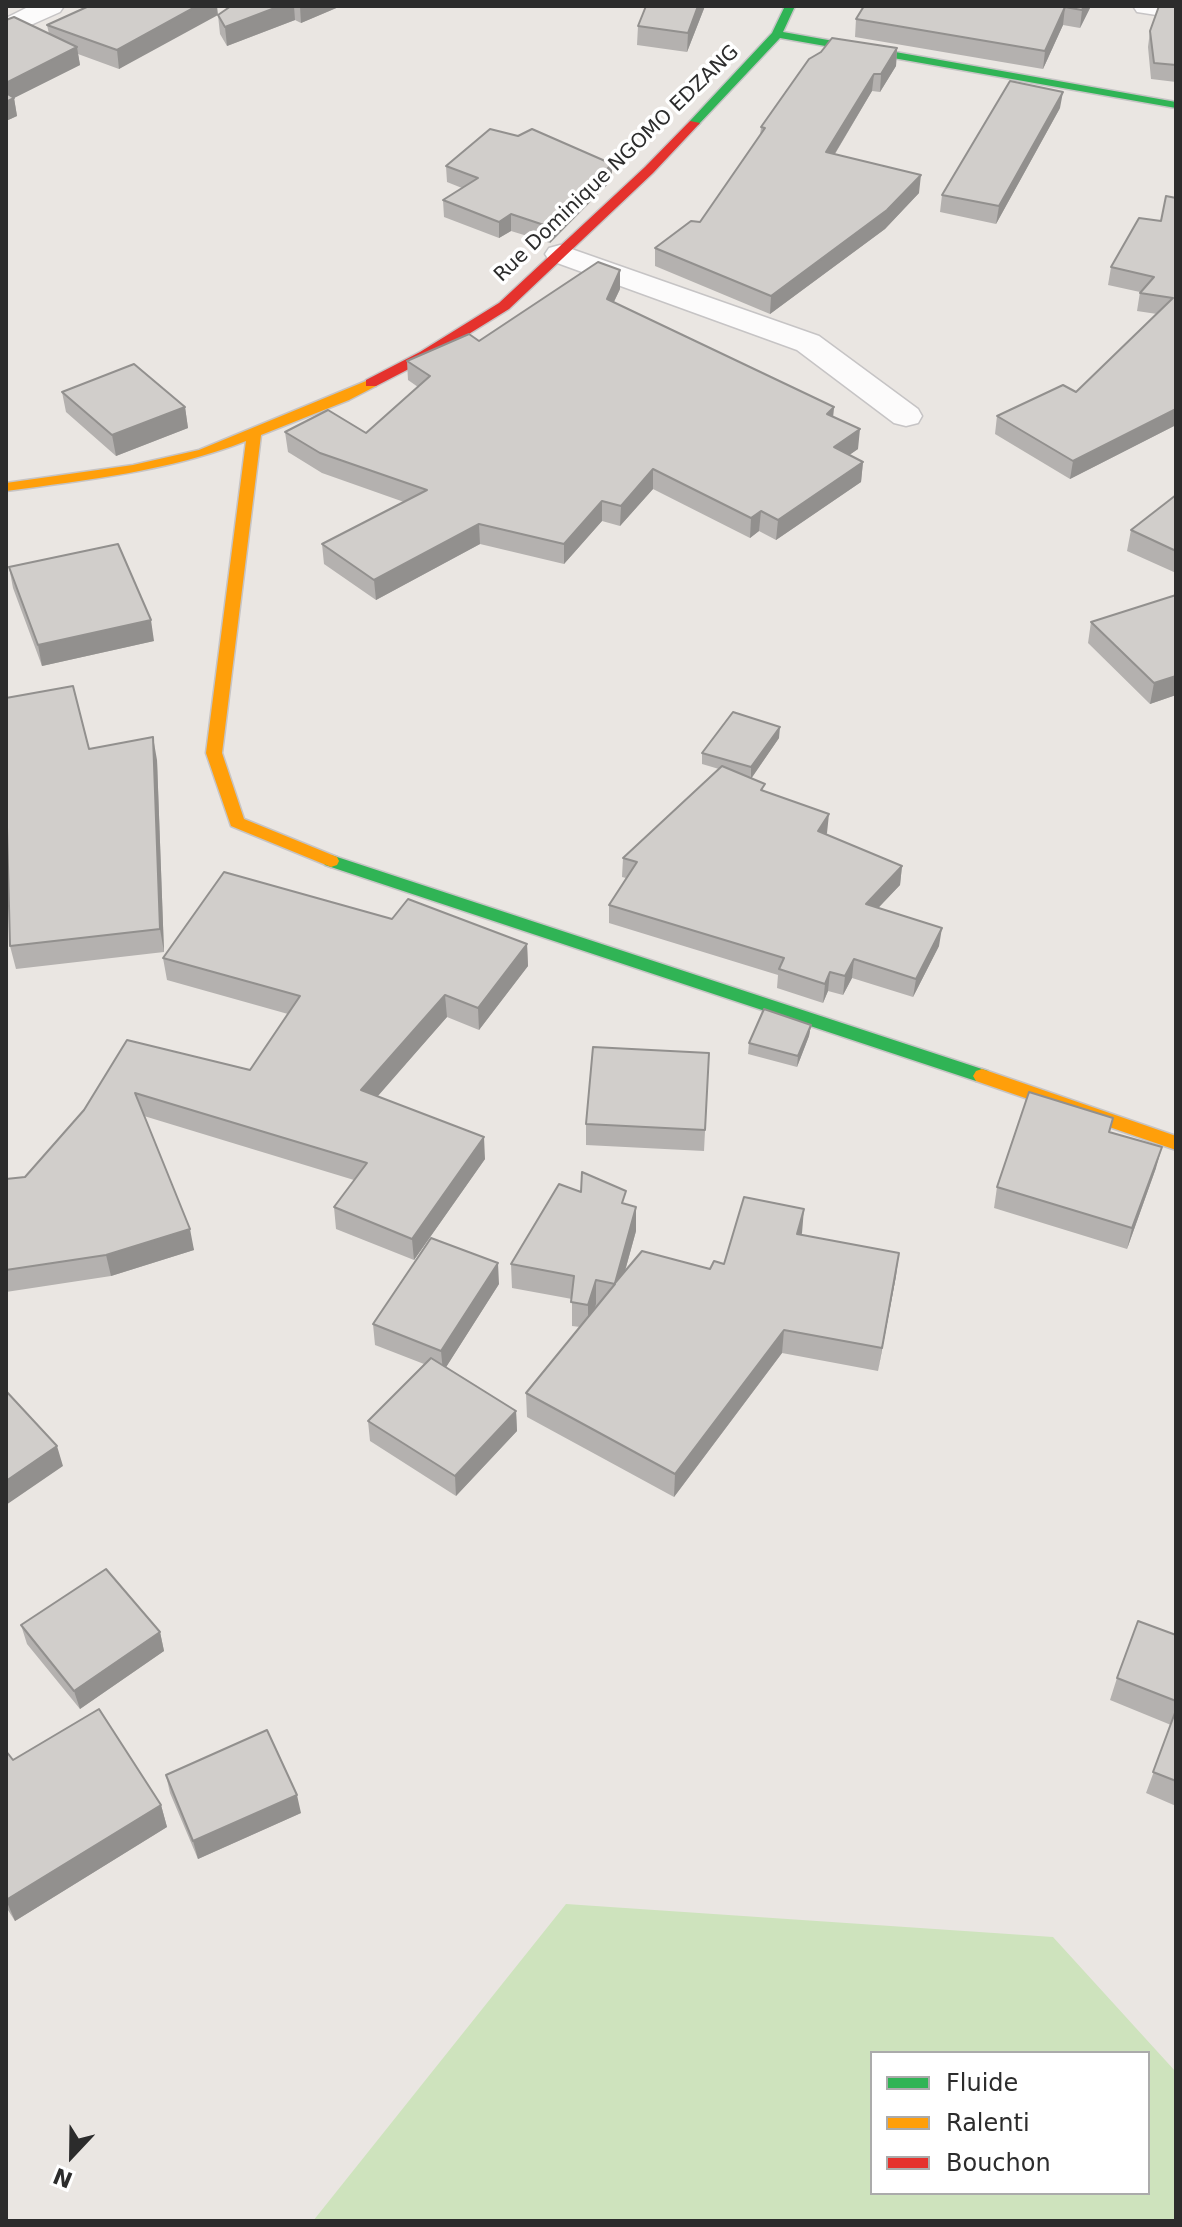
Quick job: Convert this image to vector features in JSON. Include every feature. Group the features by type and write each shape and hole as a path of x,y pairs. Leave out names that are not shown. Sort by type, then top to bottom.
{"street":[{"path":"6,28 51,6"},
{"name":"Rue Dominique NGOMO EDZANG","path":"6,487 133,469 203,453 254,435 373,383 473,327 534,280 649,170 777,34 790,6"},
{"path":"1146,6 1176,10"},
{"path":"777,34 1176,105"},
{"path":"560,254 808,343 906,416"},
{"path":"254,435 214,753 237,822 304,852 860,1033 1176,1143"}],"green space":[{"path":"566,1904 1053,1937 1176,2072 1176,2221 313,2221"}],"building":[{"path":"89,6 197,6 117,50 47,25"},
{"path":"231,6 280,6 225,27 218,15"},
{"path":"646,6 698,6 688,33 638,26"},
{"path":"864,6 1084,6 1082,10 1065,7 1045,51 856,19"},
{"path":"1159,6 1176,6 1176,65 1154,63 1150,31"},
{"path":"14,17 77,47 6,83 6,20"},
{"path":"832,38 897,48 881,74 874,74 826,152 921,175 887,210 771,296 655,248 691,221 700,222 809,59 821,52"},
{"path":"1010,81 1063,92 999,206 942,195"},
{"path":"490,129 518,136 532,129 612,164 550,227 511,214 499,222 443,200 478,178 446,166"},
{"path":"1166,196 1176,198 1176,409 1073,461 997,416 1063,385 1076,392 1173,298 1140,293 1154,277 1111,267 1139,218 1161,221"},
{"path":"598,262 620,270 607,299 834,407 827,414 860,429 834,447 863,462 778,520 761,511 751,518 653,469 621,506 602,501 564,544 479,524 374,580 322,544 427,490 320,453 285,432 328,410 366,433 430,376 407,361 469,334 479,341"},
{"path":"134,364 185,407 112,435 62,392"},
{"path":"1176,495 1176,551 1131,530"},
{"path":"118,544 151,620 38,645 9,567"},
{"path":"1176,595 1176,676 1154,683 1091,622"},
{"path":"73,686 89,749 153,737 160,929 10,946 6,698"},
{"path":"733,712 780,727 751,767 702,753"},
{"path":"722,766 765,784 761,790 829,814 818,831 902,866 866,904 942,928 916,979 854,959 845,976 830,972 825,984 779,969 784,958 609,905 637,862 623,858"},
{"path":"224,872 392,919 408,899 527,944 478,1008 445,995 361,1090 484,1137 412,1239 334,1207 367,1163 135,1093 190,1229 106,1255 6,1270 6,1179 25,1177 84,1110 127,1040 250,1070 300,996 163,958"},
{"path":"764,1009 811,1025 798,1056 749,1043"},
{"path":"593,1047 709,1053 705,1130 586,1124"},
{"path":"1029,1092 1113,1118 1109,1132 1162,1147 1132,1228 997,1187"},
{"path":"582,1172 626,1191 622,1203 636,1207 615,1283 642,1251 710,1269 714,1261 724,1264 744,1197 804,1209 797,1234 899,1253 882,1348 784,1330 675,1474 526,1393 615,1284 596,1280 588,1305 571,1302 574,1276 511,1264 559,1184 581,1192"},
{"path":"431,1238 498,1263 441,1351 373,1324"},
{"path":"431,1358 516,1411 455,1476 368,1421"},
{"path":"6,1391 57,1446 6,1481"},
{"path":"106,1569 160,1632 74,1691 21,1625"},
{"path":"1138,1621 1176,1635 1176,1701 1117,1678"},
{"path":"99,1709 161,1805 6,1900 6,1751 13,1760"},
{"path":"1176,1710 1176,1781 1153,1772"},
{"path":"267,1730 297,1795 193,1841 166,1775"}],"traffic: fast":[{"path":"694,123 777,34 790,6"},
{"path":"777,34 1176,105"},
{"path":"331,861 982,1076"}],"traffic: slow":[{"path":"6,487 133,469 203,453 344,397 371,383"},
{"path":"254,435 214,753 237,822 331,861"},
{"path":"982,1076 1176,1143"}],"traffic: jam":[{"path":"371,383 425,355 504,306 649,170 694,123"}]}
